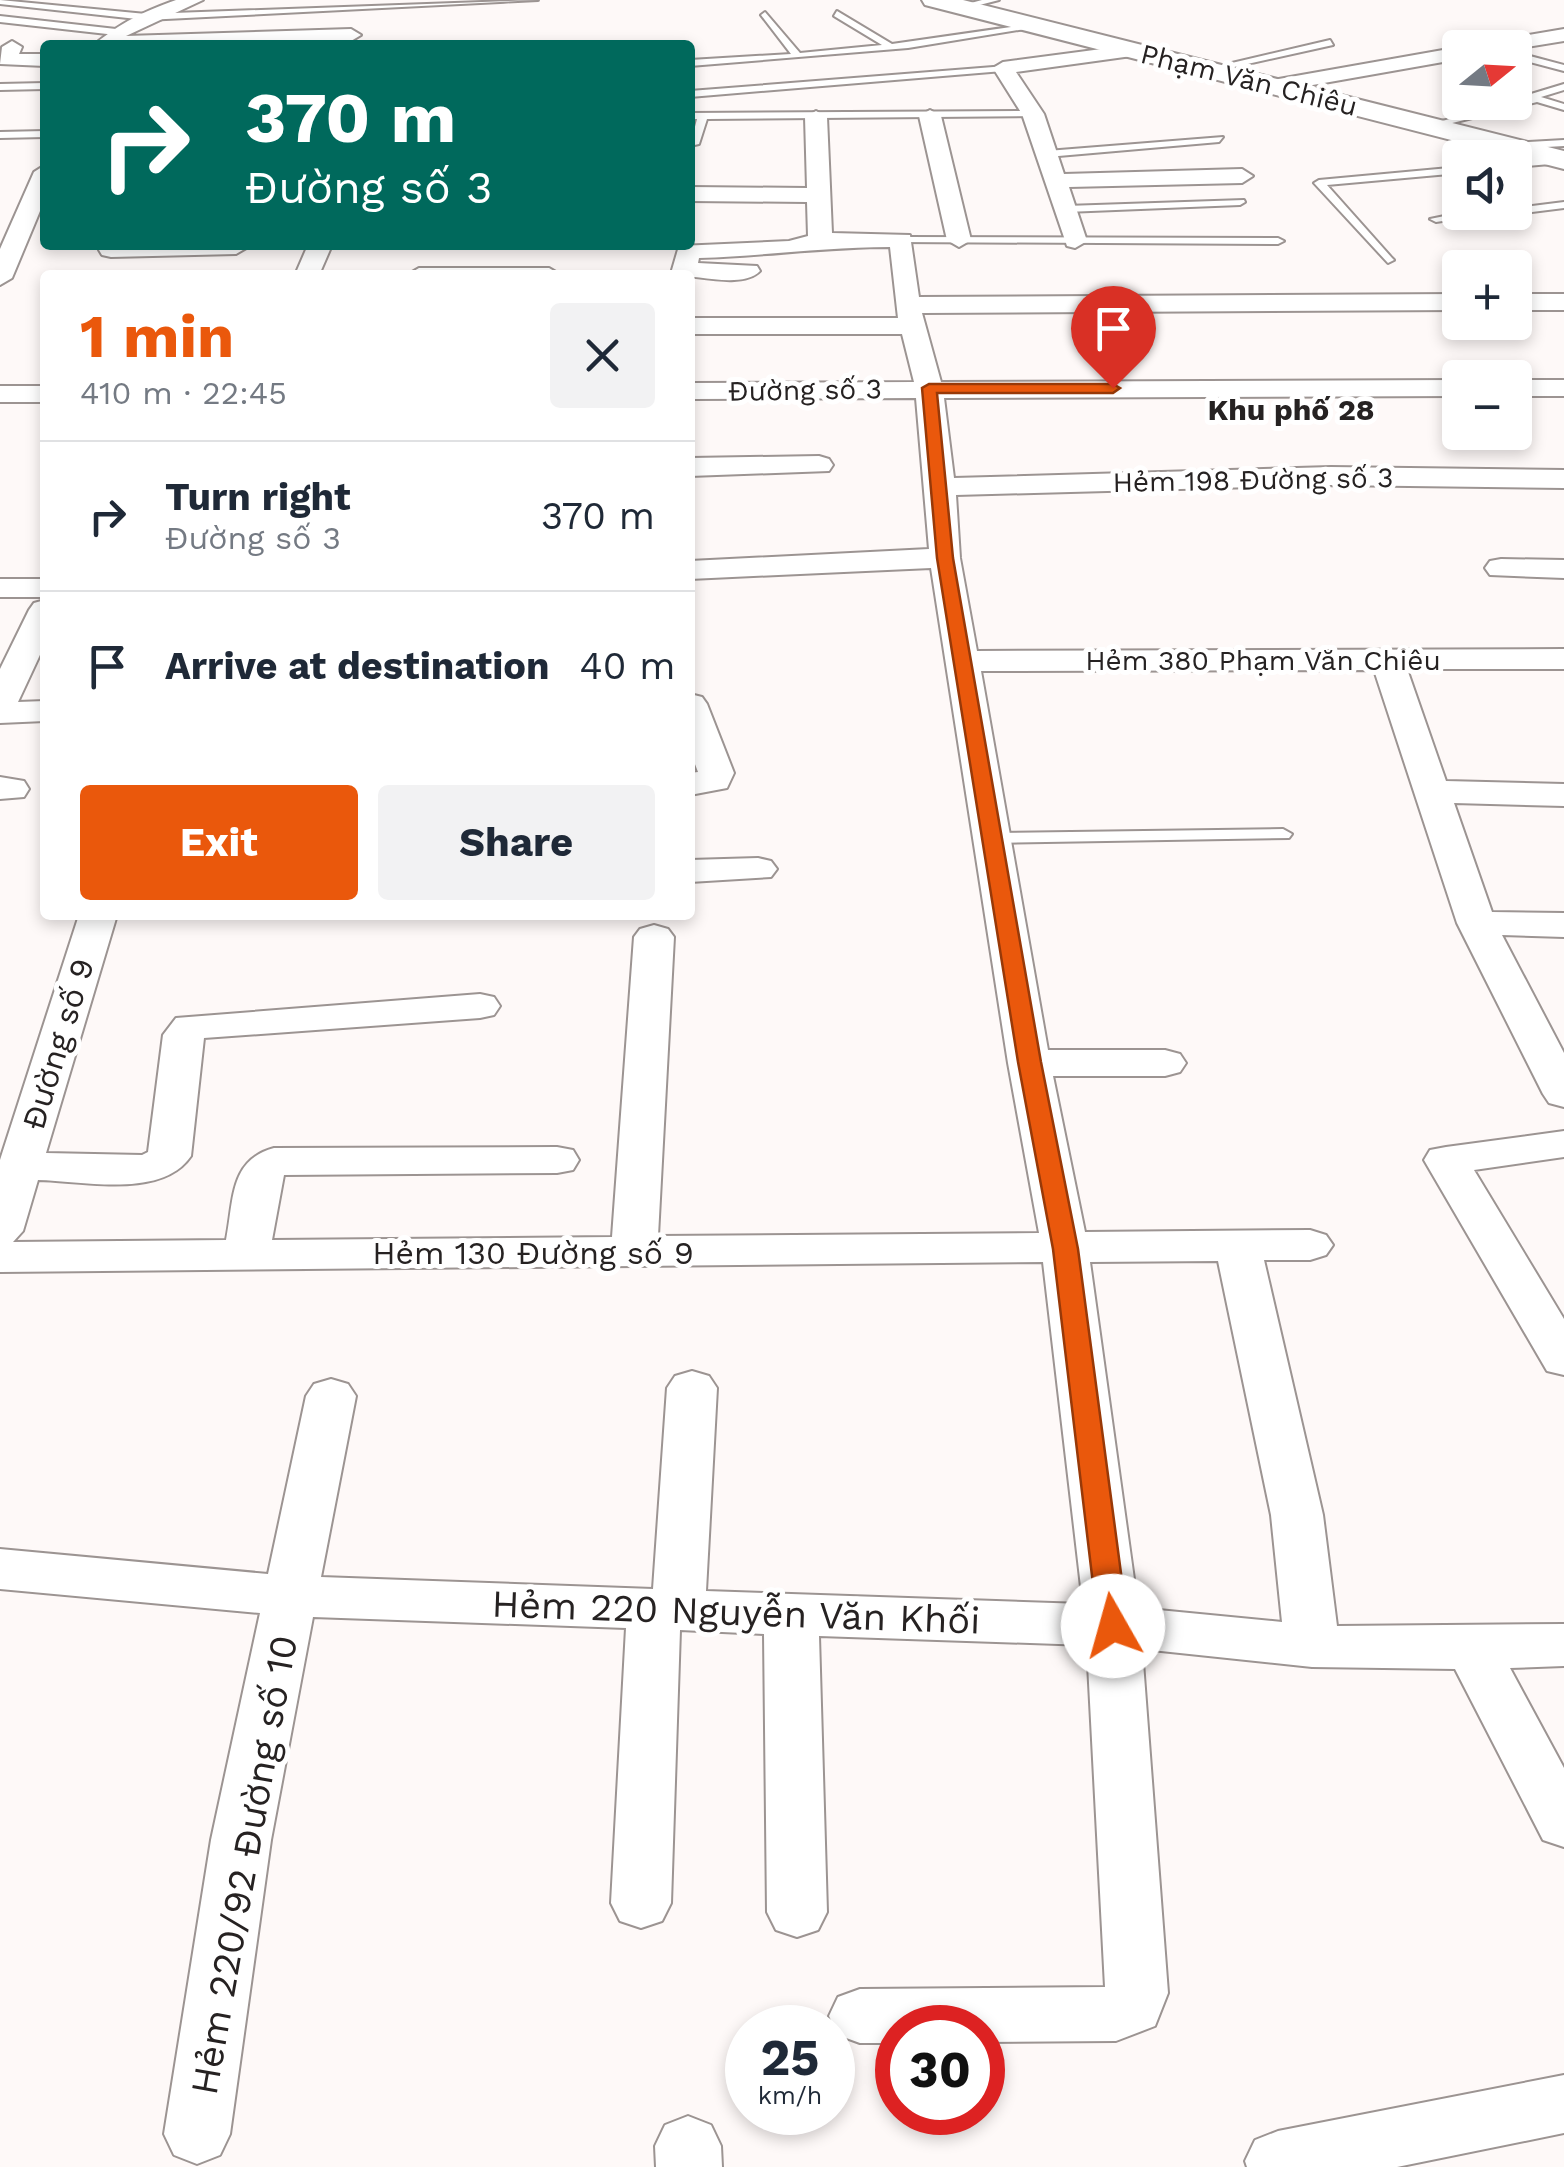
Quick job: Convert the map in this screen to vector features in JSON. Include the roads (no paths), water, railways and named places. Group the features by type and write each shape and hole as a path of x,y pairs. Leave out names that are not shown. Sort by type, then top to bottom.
{"main road":[{"name":"Phạm Văn Chiêu","path":"947,3 1428,126 1468,140"},
{"name":"Phạm Văn Chiêu","path":"1532,157 1564,160"}],"street":[{"path":"108,40 146,17 194,0"},
{"path":"108,40 351,35"},
{"path":"1532,40 1564,35"},
{"path":"12,47 6,60 40,60"},
{"path":"1075,241 1033,114 1003,68 1132,50"},
{"path":"1273,86 1442,55"},
{"path":"930,116 959,240"},
{"path":"816,117 819,235"},
{"path":"1056,181 1242,176"},
{"path":"0,278 40,183"},
{"path":"695,194 816,194"},
{"path":"738,230 902,240 910,315 929,388 945,558 1029,1062 1065,1249 1113,1626 1137,1993 1133,2007 1116,2014 860,2016"},
{"path":"684,270 688,252 789,248 819,235"},
{"path":"695,270 748,271"},
{"path":"695,326 910,315 1442,302"},
{"path":"1532,302 1564,302"},
{"name":"Đường số 3","path":"695,391 1442,388"},
{"path":"1532,388 1564,388"},
{"path":"0,394 40,394"},
{"path":"695,467 820,465"},
{"name":"Hẻm 198 Đường số 3","path":"941,487 1332,476 1564,479"},
{"path":"695,570 945,558"},
{"path":"0,704 40,565"},
{"path":"1501,568 1564,569"},
{"name":"Hẻm 380 Phạm Văn Chiêu","path":"962,661 1564,659"},
{"path":"1387,660 1476,923 1564,1094"},
{"path":"0,713 40,711"},
{"path":"695,725 716,774 714,780 696,784"},
{"path":"1432,792 1564,794"},
{"path":"695,871 758,869"},
{"name":"Đường số 9","path":"0,1230 96,920"},
{"path":"1476,923 1564,925"},
{"path":"634,1252 654,937"},
{"path":"20,1166 158,1166 169,1156 184,1036 191,1028 480,1006"},
{"path":"1029,1062 1165,1064"},
{"path":"1564,1144 1446,1160 1564,1359"},
{"path":"246,1255 262,1170 274,1162 556,1160"},
{"name":"Hẻm 130 Đường số 9","path":"0,1257 1310,1246"},
{"path":"1238,1248 1297,1514 1312,1646"},
{"path":"641,1903 666,1610 692,1388"},
{"name":"Hẻm 220/92 Đường số 10","path":"196,2134 241,1840 331,1396"},
{"name":"Hẻm 220 Nguyễn Văn Khối","path":"0,1569 292,1596 1113,1626 1312,1646 1564,1645"},
{"path":"791,1614 797,1912"},
{"path":"1472,1648 1564,1823"},
{"path":"1280,2167 1278,2161 1564,2104"}],"lane":[{"path":"0,1 146,17 534,0"},
{"path":"947,3 995,0"},
{"path":"837,14 889,46"},
{"path":"765,15 798,56"},
{"path":"0,19 108,40"},
{"path":"695,63 798,56 1038,26"},
{"path":"1542,38 1564,43"},
{"path":"1207,70 1330,43"},
{"path":"1532,60 1564,68"},
{"path":"695,94 1003,68"},
{"path":"0,87 40,86"},
{"path":"1537,99 1534,96 1562,88"},
{"path":"1428,126 1537,99 1564,106"},
{"path":"695,116 1033,114"},
{"path":"695,141 703,116"},
{"path":"0,135 40,134"},
{"path":"1047,154 1219,139"},
{"path":"1532,150 1564,143"},
{"path":"1388,260 1319,183 1442,172"},
{"path":"1066,209 1240,202"},
{"path":"1532,208 1564,205"},
{"path":"1436,219 1442,218"},
{"path":"902,240 1278,241"},
{"path":"992,838 1283,834"}],"district":[{"name":"Khu phố 28","path":"1291,409"}]}
